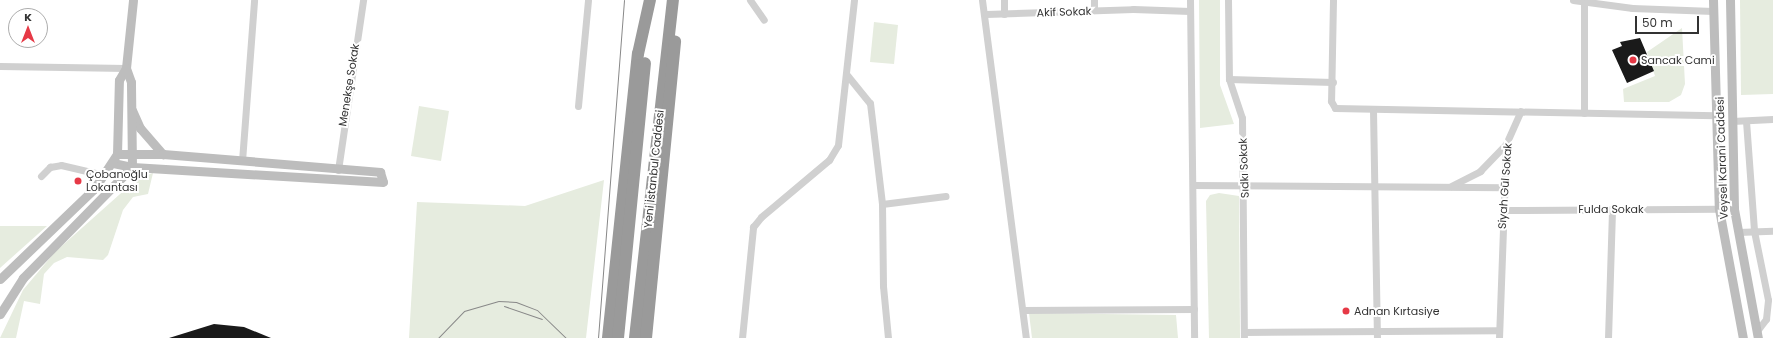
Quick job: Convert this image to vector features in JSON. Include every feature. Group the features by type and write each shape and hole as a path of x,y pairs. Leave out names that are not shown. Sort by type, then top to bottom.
{"highway":[{"path":"608,338 638,54 650,0"},
{"name":"Yeni İstanbul Caddesi","path":"618,338 650,0"},
{"path":"646,338 675,57 673,1"},
{"name":"Yeni İstanbul Caddesi","path":"635,338 673,1"}],"street":[{"path":"132,167 130,153 131,107 126,68 133,0"},
{"path":"242,161 254,0"},
{"name":"Menekşe Sokak","path":"338,170 363,0"},
{"path":"578,106 588,0"},
{"path":"750,0 764,20"},
{"path":"742,338 753,227 829,160 838,145 847,75 854,0"},
{"path":"982,0 986,14 1026,338"},
{"path":"1004,0 1004,14"},
{"path":"1094,0 1094,10"},
{"path":"1190,0 1194,338"},
{"name":"Sıdkı Sokak","path":"1228,0 1229,80 1242,118 1245,185 1244,335"},
{"path":"1334,0 1334,82 1331,101 1335,108 1373,110 1715,115"},
{"path":"1573,0 1584,3 1713,11"},
{"name":"Veysel Karani Caddesi","path":"1713,0 1715,115 1719,209 1743,338"},
{"name":"Veysel Karani Caddesi","path":"1730,0 1734,210 1758,334"},
{"path":"1584,3 1584,113"},
{"name":"Akif Sokak","path":"986,14 1094,10 1190,11"},
{"path":"0,66 126,68"},
{"path":"0,280 94,189 115,159 119,80 126,68"},
{"path":"847,75 870,103 882,204 883,286 888,338"},
{"path":"1229,80 1334,82"},
{"path":"131,107 140,128 163,154"},
{"path":"1373,110 1377,334"},
{"name":"Siyah Gül Sokak","path":"1499,338 1506,144 1521,111"},
{"path":"1732,121 1773,119"},
{"path":"1746,121 1754,232 1768,300 1766,319 1758,334"},
{"path":"1449,187 1480,170 1506,144"},
{"path":"130,153 163,154 338,170 380,172 383,182 132,167 115,159 130,153"},
{"path":"41,176 50,167 62,165 104,175"},
{"path":"0,314 23,278 132,167"},
{"path":"1193,184 1504,187"},
{"path":"882,204 946,196"},
{"name":"Fulda Sokak","path":"1503,210 1719,209"},
{"path":"1608,338 1612,210"},
{"path":"1738,232 1773,231"},
{"path":"1022,310 1194,309"},
{"path":"1244,335 1377,334 1499,330"}],"shaded area":[{"path":"1199,0 1220,0 1220,85 1234,124 1200,128"},
{"path":"1740,0 1773,0 1773,94 1741,95"},
{"path":"874,22 898,25 894,64 870,62"},
{"path":"1682,28 1685,84 1681,95 1669,102 1624,102 1623,89 1655,76 1647,52"},
{"path":"419,106 449,111 441,161 411,156"},
{"path":"153,173 148,194 133,197 123,210 108,255 103,260 67,257 54,263 44,274 40,304 24,301 16,338 0,338 23,290 55,252 138,178"},
{"path":"604,180 586,338 409,338 417,202 525,206"},
{"path":"1219,193 1239,196 1240,338 1209,338 1206,201 1210,195"},
{"path":"0,226 47,226 0,268"},
{"path":"1029,313 1176,315 1178,338 1032,338"}],"building":[{"name":"Sancak Cami","path":"1640,38 1654,71 1627,83 1612,50 1622,46 1620,42"},
{"path":"214,324 244,327 271,338 169,338"}],"tram line":[{"path":"598,338 624,0"},
{"path":"438,338 464,311 498,301 516,302 537,310 566,338"},
{"path":"504,306 542,319"}],"place":[{"name":"Sancak Cami","path":"1633,60"},
{"name":"Çobanoğlu Lokantası","path":"78,181"},
{"name":"Adnan Kırtasiye","path":"1346,311"}]}
